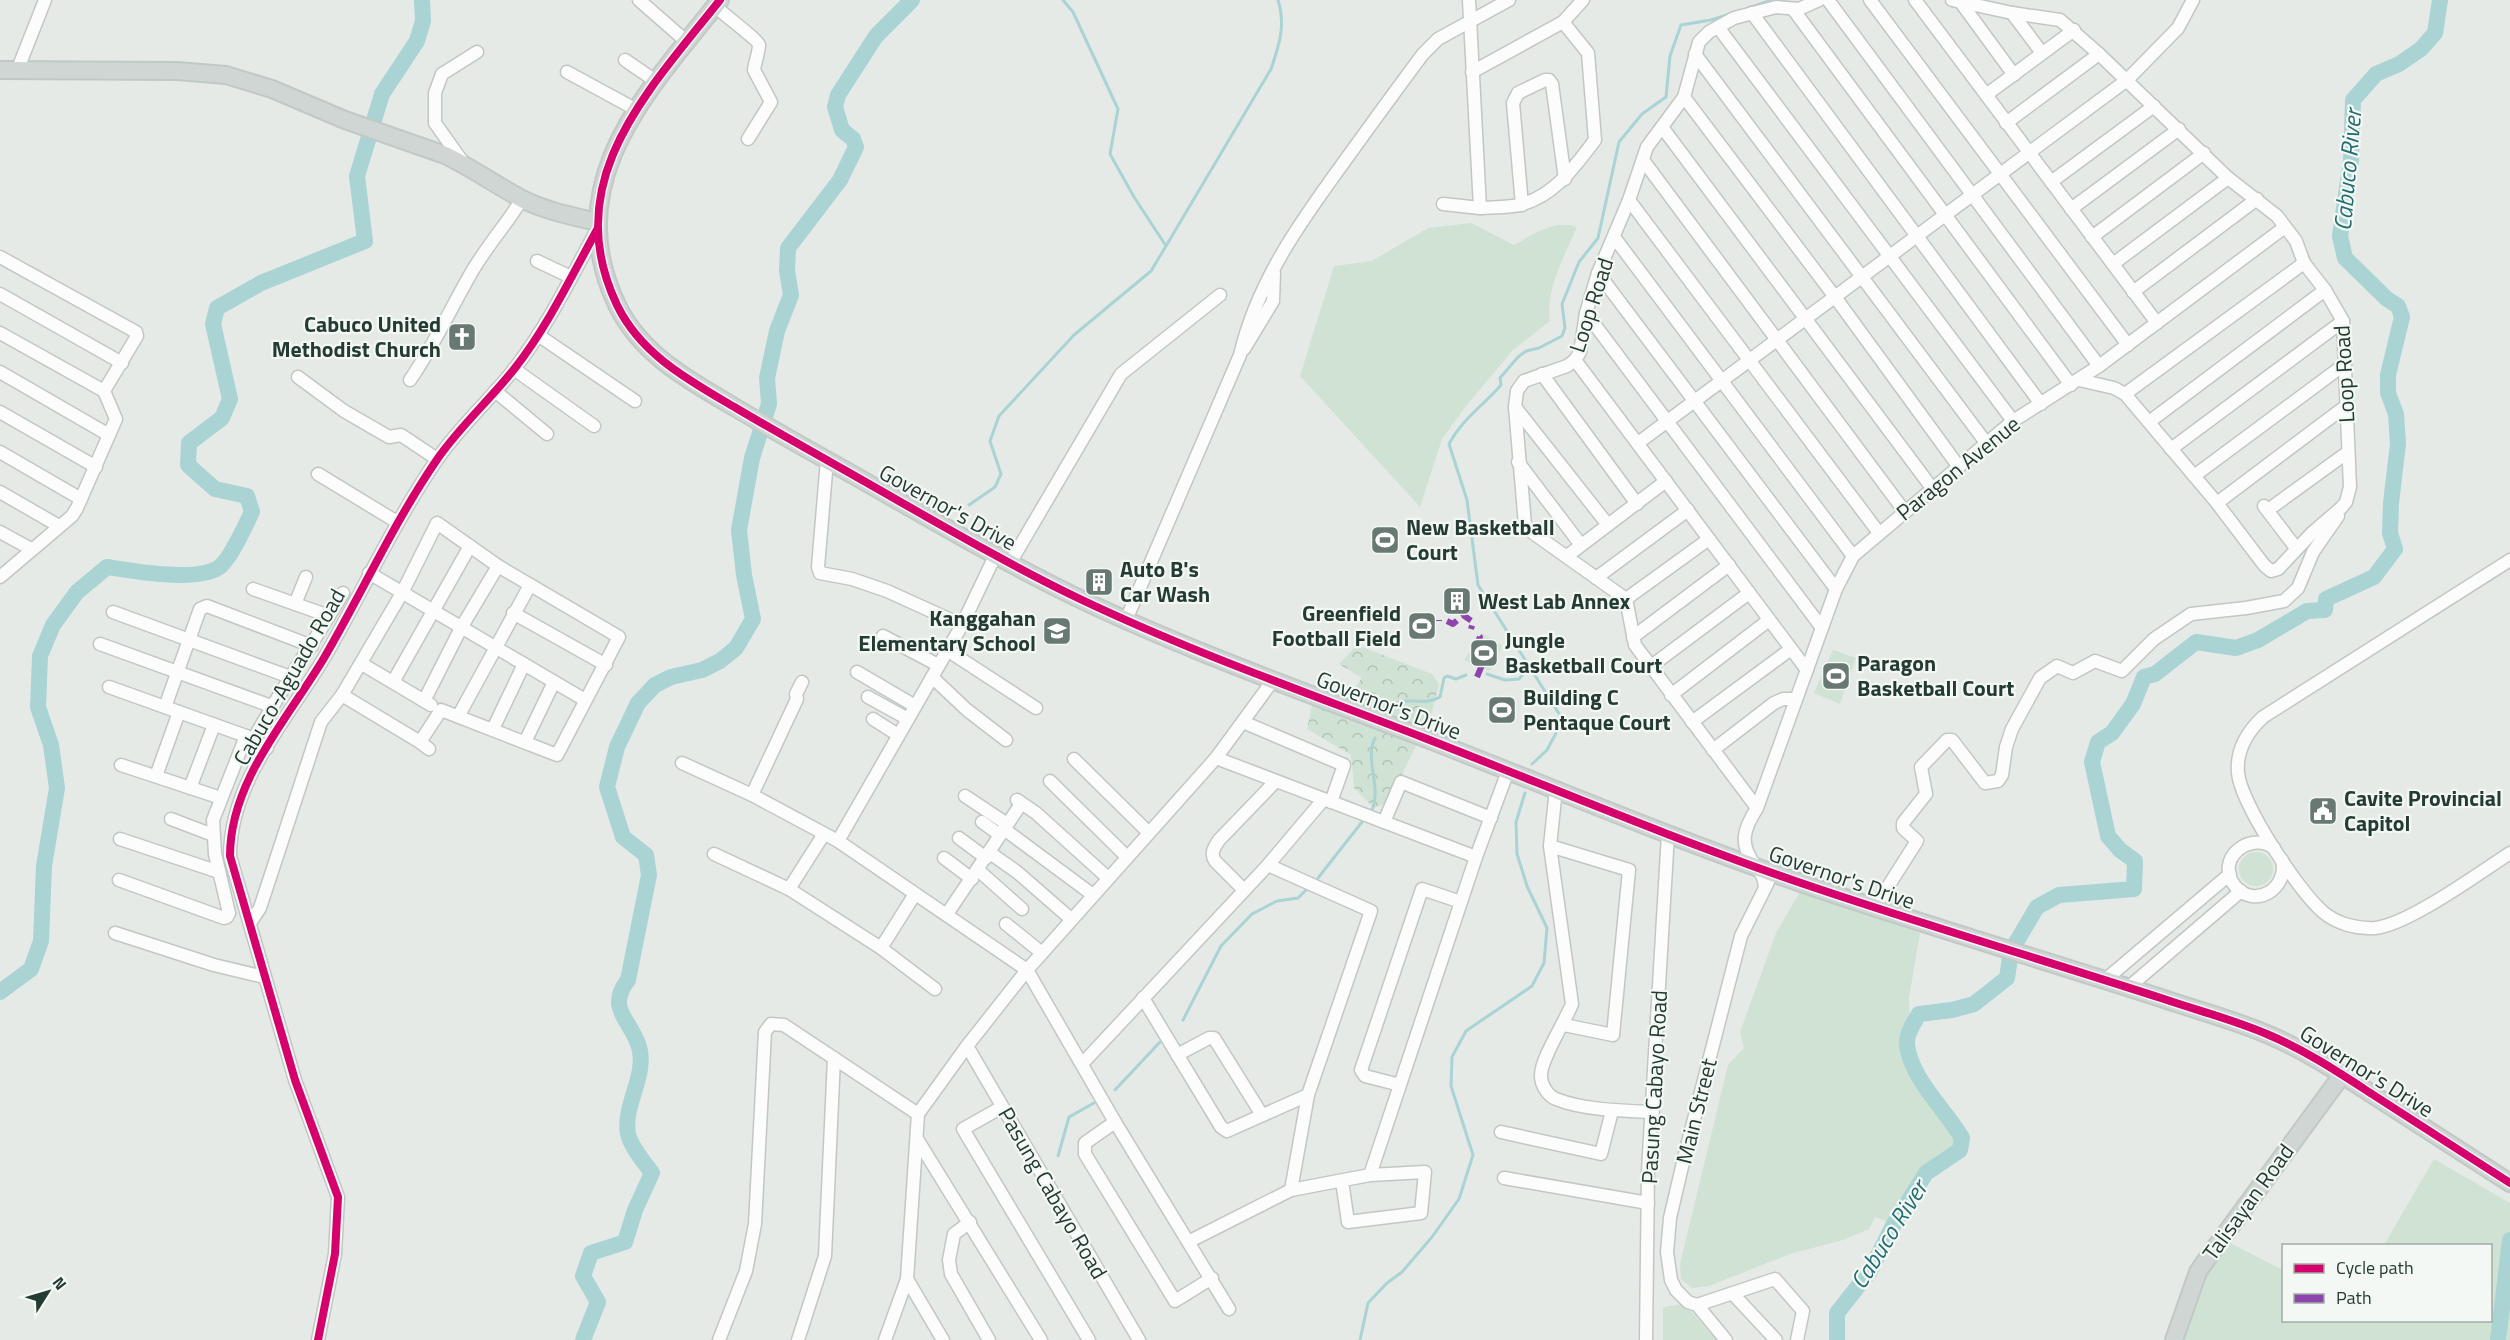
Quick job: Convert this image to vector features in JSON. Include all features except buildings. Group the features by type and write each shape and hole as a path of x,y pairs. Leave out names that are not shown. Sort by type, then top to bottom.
{"main road":[{"name":"Governor's Drive","path":"718,3 637,110 616,145 607,166 601,190 598,225 602,261 611,290 625,320 638,338 677,372 793,441 1003,560 1126,620 1729,858 2268,1034 2306,1052 2510,1183"},
{"path":"5,73 177,71 216,73 272,88 345,120 464,164 522,199 598,225"},
{"name":"Talisayan Road","path":"2174,1340 2198,1272 2342,1075"}],"street":[{"path":"5,73 45,0"},
{"path":"639,0 687,42"},
{"path":"1469,0 1480,208"},
{"path":"1126,620 1240,355 1273,301 1274,271 1293,232 1423,54 1438,39 1509,0"},
{"path":"1472,72 1563,22 1583,0"},
{"name":"Loop Road","path":"1626,599 1525,525 1518,462 1515,407 1517,391 1524,381 1567,366 1580,352 1586,313 1598,273 1629,200 1647,147 1684,97 1695,54 1702,38 1718,27 1752,13 1776,7 1793,9 1819,0"},
{"path":"1827,0 2099,366"},
{"path":"1870,0 2128,345"},
{"path":"1915,0 2157,323"},
{"path":"1638,443 2127,80 2178,28 2193,0"},
{"path":"1957,2 2014,75"},
{"name":"Loop Road","path":"1957,2 2012,13 2053,17 2073,30 2229,178 2272,211 2285,227 2299,246 2304,263 2325,290 2343,321 2350,487 2346,502"},
{"path":"718,3 731,22 756,38 759,47 754,70 771,102 748,139"},
{"path":"1793,9 1945,215 2075,382 2114,388 2125,394 2217,503 2269,570 2278,569 2296,548 2346,502"},
{"path":"1752,13 2041,404"},
{"path":"2012,13 2042,53"},
{"path":"1443,204 1480,208 1522,205 1565,179 1595,140 1588,54 1563,22"},
{"path":"1718,27 2013,421"},
{"path":"1986,95 2073,30"},
{"path":"464,164 435,123 435,93 442,74 477,51"},
{"path":"1695,54 1987,444"},
{"path":"2006,123 2098,54"},
{"path":"625,60 657,82"},
{"path":"567,72 637,110"},
{"path":"1522,205 1513,103 1518,93 1545,80 1549,80 1552,84 1565,179"},
{"path":"1684,97 1835,297 1959,467"},
{"path":"2051,182 2154,106"},
{"path":"1662,127 1932,488"},
{"path":"2071,209 2179,129"},
{"path":"2092,237 2204,153"},
{"path":"1643,160 1905,512"},
{"path":"2113,264 2229,178"},
{"path":"410,380 425,358 470,274 522,199"},
{"path":"2133,292 2257,199"},
{"path":"1629,200 1879,533"},
{"name":"Cabuco-Aguado Road","path":"318,1340 335,1254 338,1197 295,1080 230,856 230,834 235,811 267,748 324,658 397,522 437,459 514,369 538,335 598,225"},
{"name":"Paragon Avenue","path":"1744,846 1746,828 1757,808 1836,588 1853,556 2013,421 2099,366 2285,227"},
{"path":"1614,237 1853,556"},
{"path":"0,257 136,332 137,336 104,392"},
{"path":"537,261 571,277"},
{"path":"2125,394 2304,263"},
{"path":"1598,273 1836,588"},
{"path":"2149,422 2325,290"},
{"path":"0,294 122,363"},
{"path":"838,841 962,625 1121,374 1220,295"},
{"path":"1586,313 1822,628"},
{"path":"2171,449 2343,321"},
{"path":"0,333 104,392 116,419 72,516 2,572"},
{"path":"538,335 635,401"},
{"path":"1575,360 1807,670"},
{"path":"2194,476 2345,364"},
{"path":"514,369 594,426"},
{"path":"0,372 109,435"},
{"path":"1542,374 1636,504"},
{"path":"298,377 344,411 389,436 401,435 437,459"},
{"path":"495,391 547,434"},
{"path":"2217,503 2346,406"},
{"path":"1515,407 1608,525"},
{"path":"0,412 96,467"},
{"path":"0,452 81,499"},
{"path":"2296,548 2266,507 2348,452"},
{"path":"828,460 818,567 820,573 852,579 887,591 962,625"},
{"path":"1518,462 1581,545"},
{"path":"318,474 397,522"},
{"path":"1567,556 1666,481"},
{"path":"0,492 59,526"},
{"path":"1875,907 1917,841 1903,828 1903,823 1926,794 1921,767 1947,740 1952,740 1985,783 1998,781 2012,729 2040,678 2057,666 2073,672 2096,661 2122,671 2154,639 2191,614 2284,601 2298,588 2313,552 2328,533 2346,502"},
{"path":"1596,578 1688,510"},
{"path":"250,923 260,908 321,722 362,664 402,593 437,523 498,566 620,637 557,755 459,715 441,710 362,664"},
{"path":"0,532 30,549"},
{"path":"1709,539 1626,599 1635,645 1757,808"},
{"path":"393,682 470,546"},
{"path":"2307,895 2255,818 2240,785 2238,762 2243,743 2258,722 2278,707 2510,560"},
{"path":"1633,637 1729,565"},
{"path":"424,701 461,628 498,566"},
{"path":"369,573 585,700"},
{"path":"295,604 306,577"},
{"path":"459,715 530,585"},
{"path":"253,589 329,616"},
{"path":"119,880 224,918 229,913 219,872 213,820 250,738 312,646 343,593"},
{"path":"1650,667 1749,593"},
{"path":"165,707 200,609 207,606 312,646"},
{"path":"113,612 291,677"},
{"path":"513,614 606,665"},
{"path":"1671,695 1769,620"},
{"path":"883,636 938,665"},
{"path":"100,644 271,706"},
{"path":"1692,722 1791,649"},
{"path":"947,650 1036,708"},
{"path":"493,729 524,664"},
{"path":"857,672 915,706"},
{"path":"932,677 967,710 1006,740"},
{"path":"885,1340 907,1279 918,1114 967,1046 1027,970 1215,758 1274,679"},
{"path":"525,742 554,682"},
{"path":"752,795 797,699 796,694 802,682"},
{"path":"109,687 250,738 267,748"},
{"path":"342,695 424,745 441,710"},
{"path":"868,697 908,719"},
{"path":"1713,750 1774,703 1783,699 1796,699"},
{"path":"156,776 179,712"},
{"path":"873,719 898,735"},
{"path":"1082,1064 1327,801 1344,765 1244,722"},
{"path":"190,788 214,725"},
{"path":"1215,758 1476,857"},
{"path":"1074,759 1149,833"},
{"path":"682,764 752,795 838,841 1027,970 1115,1122 1190,1241 1229,1309"},
{"path":"121,765 221,798"},
{"path":"1370,1175 1476,857 1508,771"},
{"path":"1050,781 1126,857"},
{"path":"1244,890 1215,861 1212,851 1219,840 1275,782"},
{"path":"1384,822 1401,782 1491,818"},
{"path":"1556,789 1550,846 1572,1004 1564,1025 1545,1058 1541,1077 1545,1090 1554,1098 1612,1111 1653,1112"},
{"path":"965,796 1003,829 1093,895"},
{"path":"947,914 988,856 1019,802 1036,813 1108,878"},
{"path":"2255,818 2253,831 2232,858 2230,874 2234,884 2241,891 2258,896 2292,886 2302,890 2324,912 2343,924 2365,928 2382,927 2409,916 2510,853"},
{"path":"171,819 213,835"},
{"path":"982,822 1003,829"},
{"path":"789,889 824,834"},
{"name":"Pasung Cabayo Road","path":"1646,1340 1648,1171 1668,834"},
{"path":"959,838 1017,872 1071,919"},
{"path":"120,839 219,872"},
{"path":"2242,845 2261,842 2278,852 2283,874 2274,890"},
{"path":"1550,846 1629,870 1613,1035 1564,1025"},
{"path":"1729,858 1741,852 1744,846"},
{"path":"1744,846 1764,880 1765,887"},
{"path":"714,854 789,889 881,948 935,989"},
{"path":"944,858 975,874 1022,909"},
{"path":"1268,865 1371,911 1308,1095 1291,1190"},
{"path":"2105,980 2230,874"},
{"path":"1765,887 1769,881 1779,878 1803,884"},
{"name":"Main Street","path":"1726,1340 1697,1305 1681,1296 1671,1280 1667,1252 1670,1218 1741,936 1765,887"},
{"path":"1400,1085 1365,1076 1361,1070 1422,889 1461,902"},
{"path":"2129,987 2241,891"},
{"path":"881,948 915,894"},
{"path":"1006,924 1042,953"},
{"path":"115,933 214,965 264,977"},
{"path":"1143,998 1221,1127 1227,1131 1308,1095"},
{"path":"719,1340 746,1271 755,1224 765,1032 771,1024 784,1025 918,1114"},
{"path":"1178,1055 1209,1038 1214,1038 1262,1115"},
{"name":"Pasung Cabayo Road","path":"967,1046 1137,1339"},
{"path":"798,1340 825,1256 834,1058"},
{"path":"1002,1107 963,1129 1089,1340"},
{"path":"1501,1132 1601,1154 1612,1111"},
{"path":"1115,1122 1085,1143 1085,1154 1175,1301 1212,1278"},
{"path":"917,1139 1041,1340"},
{"path":"1190,1241 1291,1190 1370,1175 1425,1172 1421,1214 1348,1222 1342,1181"},
{"path":"1504,1178 1648,1203"},
{"path":"970,1222 954,1234 949,1260 951,1274 989,1340"},
{"path":"907,1279 943,1340"},
{"path":"1697,1305 1775,1279 1803,1311 1797,1340"},
{"path":"1732,1294 1776,1340"}],"green space":[{"path":"1471,223 1514,245 1552,226 1577,227 1553,285 1549,309 1550,321 1513,350 1466,406 1442,439 1420,507 1300,376 1334,266 1372,261 1428,228"},
{"name":"Jungle Basketball Court","path":"1482,633 1502,646 1490,671 1464,660"},
{"path":"1357,645 1432,674 1439,684 1432,713 1388,803 1374,808 1354,788 1351,755 1307,729 1312,706 1346,699 1362,678 1339,664"},
{"name":"Paragon Basketball Court","path":"1833,650 1856,658 1840,704 1814,693"},
{"path":"2256,852 2268,857 2273,869 2268,881 2256,886 2244,881 2239,869 2244,857"},
{"path":"1801,890 1920,933 1909,998 1910,1028 1907,1044 1917,1074 1962,1138 1960,1150 1926,1173 1894,1224 1875,1217 1869,1229 1843,1240 1790,1254 1709,1286 1692,1288 1681,1279 1680,1264 1728,1065 1744,1048 1740,1032 1776,933"},
{"path":"2434,1159 2510,1203 2510,1340 2184,1340 2209,1270 2226,1241 2282,1269 2282,1322 2492,1322 2492,1244 2385,1244"},
{"path":"1684,1304 1717,1340 1663,1340 1663,1307"}],"waterway":[{"path":"0,992 31,969 41,941 44,866 57,788 51,745 38,707 40,656 53,625 77,592 107,567 164,574 195,574 218,568 232,551 252,512 247,496 215,489 188,465 189,443 222,418 230,399 213,324 217,308 261,283 365,241 357,176 382,94 417,41 423,21 422,0"},
{"path":"583,1340 598,1302 583,1276 591,1253 625,1242 635,1210 652,1173 635,1149 628,1134 628,1113 641,1061 637,1041 623,1016 619,1000 621,991 628,980 649,875 646,855 623,837 607,787 617,747 638,703 655,685 671,677 702,670 720,661 736,648 753,619 744,575 739,530 752,458 769,404 767,378 777,331 791,295 787,271 788,248 840,180 856,147 853,139 842,130 835,107 838,95 876,36 912,0"},
{"path":"969,505 995,487 1001,474 990,441 999,416 1074,335 1151,271 1166,246 1134,197 1110,154 1118,109 1073,12 1063,0"},
{"path":"1166,246 1271,69 1279,44 1281,27 1278,0"},
{"path":"1748,8 1772,0"},
{"name":"Cabuco River","path":"1837,1340 1837,1313 1870,1271 1894,1224 1926,1173 1960,1150 1962,1138 1922,1081 1910,1057 1908,1036 1919,1014 1952,1010 1974,1004 2007,978 2011,951 2037,907 2059,895 2134,889 2135,861 2120,850 2108,836 2092,762 2098,742 2112,733 2133,704 2144,677 2155,674 2196,642 2236,648 2258,640 2307,611 2325,610 2326,599 2374,577 2395,549 2390,533 2398,444 2396,414 2388,393 2388,375 2402,317 2398,306 2387,299 2345,258 2340,236 2351,160 2353,100 2376,74 2399,64 2421,49 2435,33 2440,0"},
{"path":"1532,764 1547,750 1563,720 1478,585 1467,500 1449,444 1467,420 1501,385 1500,378 1518,357 1526,351 1539,348 1562,336 1565,328 1562,304 1579,262 1598,238 1619,142 1642,114 1666,97 1670,56 1681,25 1730,14"},
{"path":"1487,674 1505,680 1519,679 1526,671 1525,661"},
{"path":"1388,713 1398,702 1425,701 1440,697 1444,678 1447,676 1456,679 1466,675"},
{"path":"1372,810 1375,792 1371,755 1375,738"},
{"path":"1360,1340 1368,1303 1387,1283 1402,1272 1432,1237 1459,1199 1473,1155 1451,1086 1452,1057 1466,1031 1532,986 1544,963 1547,928 1527,886 1517,854 1516,822 1525,793"},
{"path":"1318,878 1362,822"},
{"path":"1183,1020 1221,946 1252,914 1277,901 1298,898 1306,890"},
{"path":"1115,1090 1160,1042"},
{"path":"1058,1156 1069,1117 1094,1103"},
{"path":"2498,1340 2510,1240"}],"marked path":[{"path":"1447,621 1453,624 1463,615 1473,622 1471,629"},
{"path":"1477,677 1485,658 1475,649 1480,637 1478,635"}],"cycle path":[{"path":"720,0 665,69 640,104 619,140 605,178 598,218 602,260 617,305 639,338 684,377 986,550 1080,599 1164,637 1753,866 1891,913 2119,984 2256,1030 2283,1041 2324,1063 2510,1183"},
{"path":"318,1340 335,1254 338,1197 295,1080 230,856 239,802 263,752 324,658 420,485 454,437 527,352 559,300 598,228"}],"place":[{"name":"Cabuco United Methodist Church","path":"462,337"},
{"name":"New Basketball Court","path":"1385,540"},
{"name":"Auto B's Car Wash","path":"1099,582"},
{"name":"West Lab Annex","path":"1457,601"},
{"name":"Greenfield Football Field","path":"1422,626"},
{"name":"Kanggahan Elementary School","path":"1057,631"},
{"name":"Jungle Basketball Court","path":"1484,653"},
{"name":"Paragon Basketball Court","path":"1836,676"},
{"name":"Building C Pentaque Court","path":"1502,710"},
{"name":"Cavite Provincial Capitol","path":"2323,811"}]}
